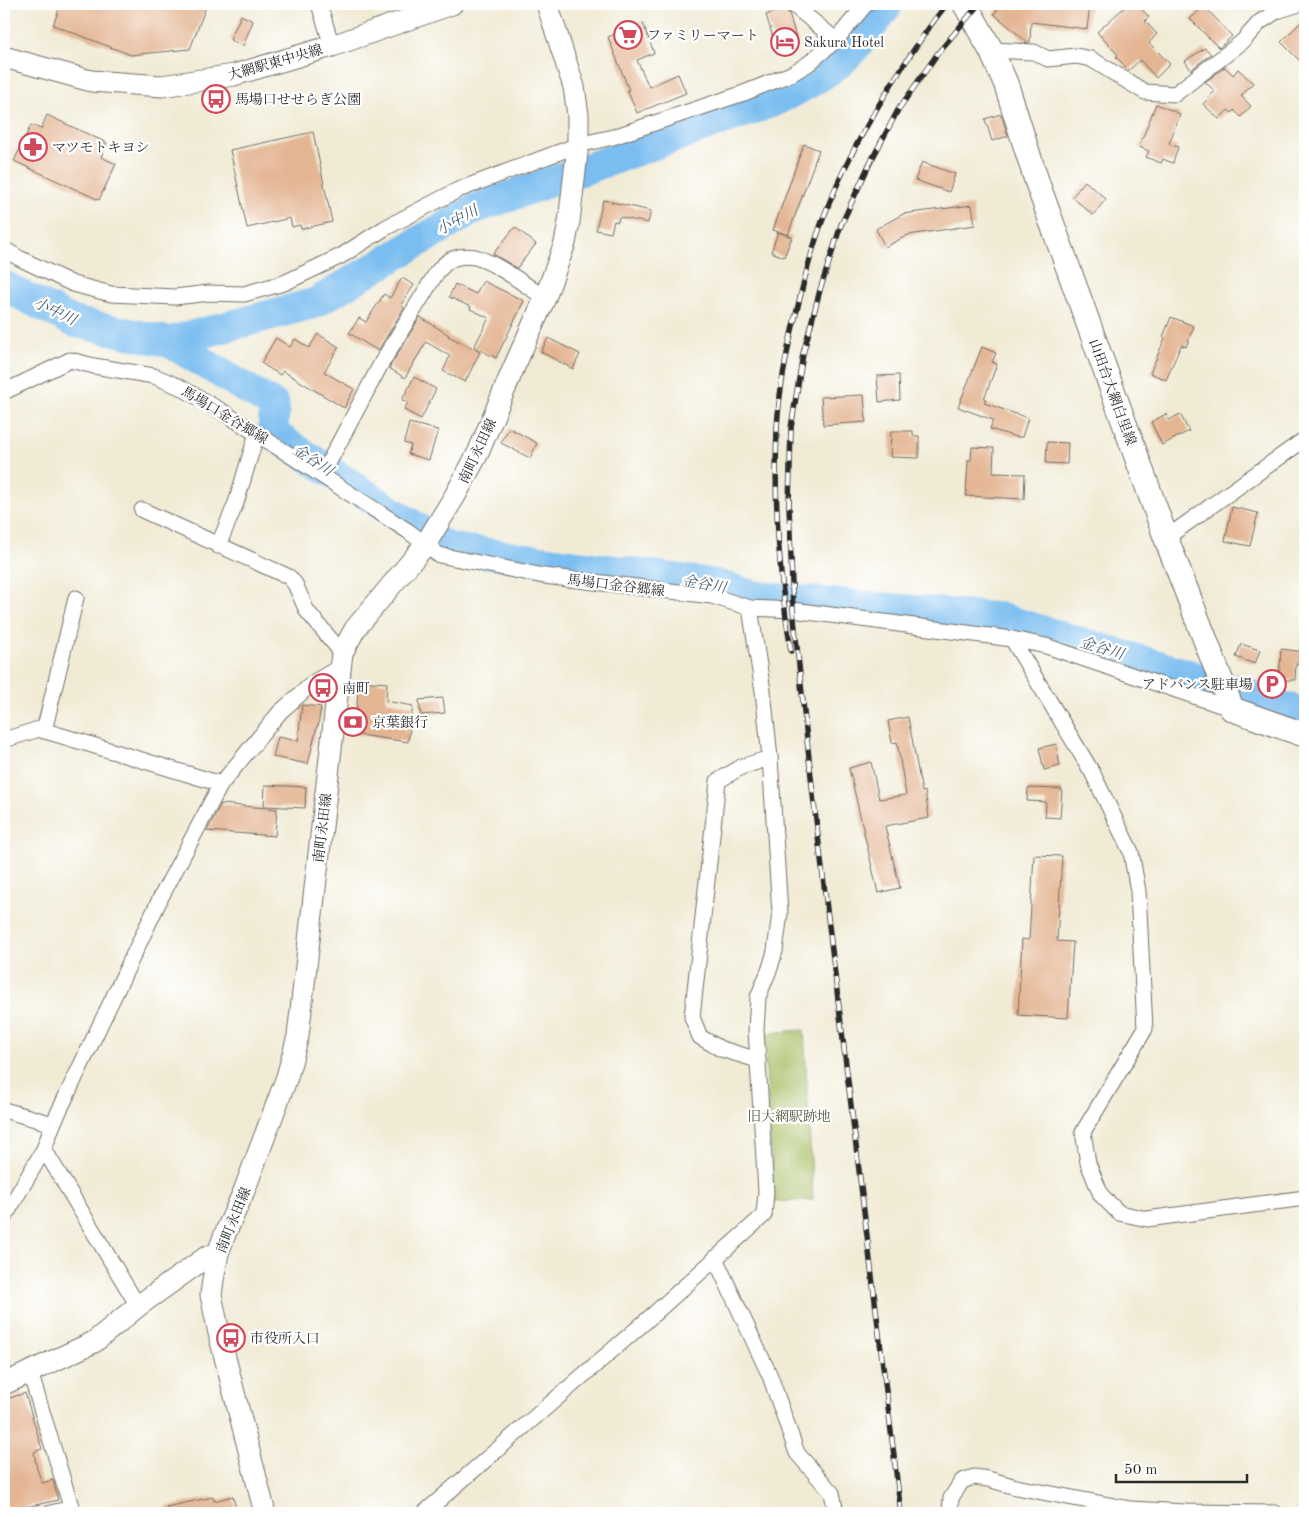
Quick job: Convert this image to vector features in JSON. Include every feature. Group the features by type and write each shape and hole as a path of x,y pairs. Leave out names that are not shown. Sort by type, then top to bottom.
{"main road":[{"name":"山田台大網白里線","path":"965,4 991,50 1006,84 1037,182 1166,538 1232,709"},
{"path":"1232,709 1305,735"}],"street":[{"path":"319,4 332,46"},
{"name":"大網駅東中央線","path":"4,57 91,81 162,86 234,75 332,46 452,4"},
{"name":"南町永田線","path":"265,1513 211,1295 218,1253 224,1234 244,1191 287,1077 298,1036 341,660 356,629 425,545 456,494 478,453 545,298 565,243 576,162 578,115 574,87 547,4"},
{"path":"792,4 836,40"},
{"path":"4,249 73,284 111,294 175,297 209,293 244,294 284,283 342,256 385,228 458,190 576,162 613,137 744,93 791,74 808,64 836,40 866,4"},
{"path":"991,50 1034,52 1048,59 1076,56 1092,59 1145,92 1175,94 1242,42 1260,22 1277,12 1299,4"},
{"path":"322,475 382,362 437,272 445,263 454,258 475,257 494,266 545,298"},
{"name":"馬場口金谷郷線","path":"4,392 70,360 154,376 180,387 256,433 408,530 439,555 544,576 712,596 750,608 793,610 1012,639 1046,646 1232,709"},
{"path":"218,546 236,503 256,433"},
{"path":"1166,538 1305,439"},
{"path":"4,1218 44,1149 53,1124 161,897 221,784 280,712 341,660 307,610 295,584 289,577 142,510"},
{"path":"44,731 76,598"},
{"path":"424,1513 646,1321 764,1215 766,1192 756,1030 758,997 776,951 780,913 764,691 750,608"},
{"path":"1012,639 1092,772 1131,852 1138,891 1144,1029 1083,1132 1088,1163 1102,1195 1119,1213 1147,1219 1305,1198"},
{"path":"4,740 39,729 221,784"},
{"path":"758,1060 721,1050 700,1037 692,1016 718,781 741,767 770,758"},
{"path":"4,1110 53,1124"},
{"path":"44,1149 138,1306"},
{"path":"4,1384 94,1342 138,1306 205,1258 218,1253"},
{"path":"715,1258 770,1376 797,1454 832,1493 836,1513"},
{"path":"30,1372 72,1511 51,1513"},
{"path":"950,1513 951,1498 962,1481 974,1477 1130,1509 1275,1513"}],"green space":[{"name":"旧大網駅跡地","path":"804,1030 813,1200 774,1202 764,1033"}],"building":[{"path":"61,4 207,4 190,49 131,55 53,25"},
{"path":"1002,4 1090,4 1087,29 1031,22 1030,42 1027,42 994,14"},
{"path":"1128,4 1137,4 1149,17 1145,21 1157,34 1149,43 1170,64 1156,78 1140,60 1129,70 1116,57 1118,55 1097,32"},
{"path":"1204,6 1232,36 1219,48 1190,19"},
{"path":"784,9 789,13 798,44 777,50 766,15"},
{"path":"241,15 253,21 243,46 230,40"},
{"path":"1305,18 1305,66 1281,42"},
{"path":"643,23 654,53 637,60 649,87 678,74 686,93 637,113 608,37"},
{"path":"1205,48 1211,54 1191,70 1185,61"},
{"path":"1225,67 1233,75 1238,69 1253,83 1241,96 1251,106 1241,117 1234,110 1232,113 1228,110 1219,119 1203,104 1215,91 1205,82"},
{"path":"1156,104 1180,114 1169,144 1178,147 1173,163 1163,159 1161,163 1146,157 1149,151 1139,147"},
{"path":"1001,114 1008,136 992,141 985,119"},
{"path":"47,115 107,143 101,157 116,164 99,200 14,161 31,125 41,129"},
{"path":"313,132 332,222 301,229 300,225 292,227 290,218 247,228 230,150"},
{"path":"804,144 819,150 788,235 773,230"},
{"path":"922,162 955,174 949,192 915,180"},
{"path":"1085,181 1106,199 1093,215 1072,197"},
{"path":"603,200 651,211 648,223 619,217 618,222 614,221 611,233 596,230"},
{"path":"972,205 975,225 908,235 885,247 876,229 903,214"},
{"path":"515,227 536,244 517,268 493,254"},
{"path":"778,232 792,237 784,257 771,252"},
{"path":"402,278 414,285 401,305 404,308 378,351 349,333 359,318 366,322 384,294 390,298"},
{"path":"483,281 524,301 496,358 474,347 489,318 449,297 455,284 476,294"},
{"path":"420,317 448,336 480,352 465,382 443,371 450,356 426,342 405,378 389,368"},
{"path":"1171,317 1194,326 1186,347 1181,345 1166,380 1150,373 1165,338 1163,337"},
{"path":"318,334 339,347 324,372 354,389 344,408 283,371 280,375 261,363 276,338 290,347 295,339 309,348"},
{"path":"548,338 580,354 573,369 541,352"},
{"path":"982,347 996,353 992,362 997,364 984,403 1028,418 1022,437 990,429 993,420 958,407"},
{"path":"899,375 900,400 879,402 877,376"},
{"path":"414,377 436,389 421,419 404,410 408,402 402,400"},
{"path":"864,395 866,422 823,425 821,397"},
{"path":"1166,414 1169,420 1180,414 1189,431 1162,445 1151,422"},
{"path":"409,423 438,430 429,460 408,454 411,445 404,443"},
{"path":"509,428 537,443 530,458 501,443"},
{"path":"891,431 913,431 913,436 919,436 919,458 890,457"},
{"path":"1047,442 1068,443 1067,464 1046,463"},
{"path":"972,447 994,448 993,473 1025,474 1024,499 966,496 968,460 971,460"},
{"path":"1232,507 1258,513 1250,546 1225,541"},
{"path":"1241,644 1260,650 1255,664 1236,657"},
{"path":"1281,649 1305,652 1303,665 1296,664 1295,680 1279,680"},
{"path":"359,681 387,683 386,701 413,706 408,742 353,734"},
{"path":"443,698 445,713 421,715 419,700"},
{"path":"302,705 321,707 308,764 273,757 278,737 298,741"},
{"path":"908,717 922,792 925,791 929,818 885,826 900,888 878,893 849,768 871,762 879,799 906,795 897,742 892,743 888,721"},
{"path":"1056,744 1060,766 1044,770 1039,748"},
{"path":"265,785 306,787 305,808 264,806"},
{"path":"1028,788 1062,789 1060,818 1045,817 1046,802 1027,801"},
{"path":"221,804 277,809 275,836 207,831"},
{"path":"1034,855 1062,856 1057,941 1073,942 1068,1018 1018,1015 1022,939 1029,940"},
{"path":"25,1393 42,1449 34,1452 37,1469 42,1483 53,1480 58,1500 4,1512 4,1476 7,1475 4,1456 4,1400"},
{"path":"233,1496 236,1510 221,1513 167,1513 166,1507 213,1497 214,1501"}],"waterway":[{"name":"小中川","path":"4,286 74,322 169,342 315,303 474,209 770,103 797,90 838,64 865,36 888,4"},
{"name":"金谷川","path":"169,342 274,405 273,434 448,548 715,584 759,597 1000,618 1200,678 1305,714"}],"railway":[{"path":"791,651 783,596 778,540 776,457 780,399 793,325 808,264 819,230 849,160 891,84 924,34 947,4"},
{"path":"901,1513 813,795 793,610 789,506 791,428 803,354 820,290 841,225 870,163 898,110 938,53 979,4"}],"place":[{"name":"ファミリーマート","path":"628,35"},
{"name":"Sakura Hotel","path":"785,42"},
{"name":"馬場口せせらぎ公園","path":"216,99"},
{"name":"マツモトキヨシ","path":"33,147"},
{"name":"アドバンス駐車場","path":"1272,684"},
{"name":"南町","path":"323,688"},
{"name":"京葉銀行","path":"353,722"},
{"name":"市役所入口","path":"231,1338"}]}
